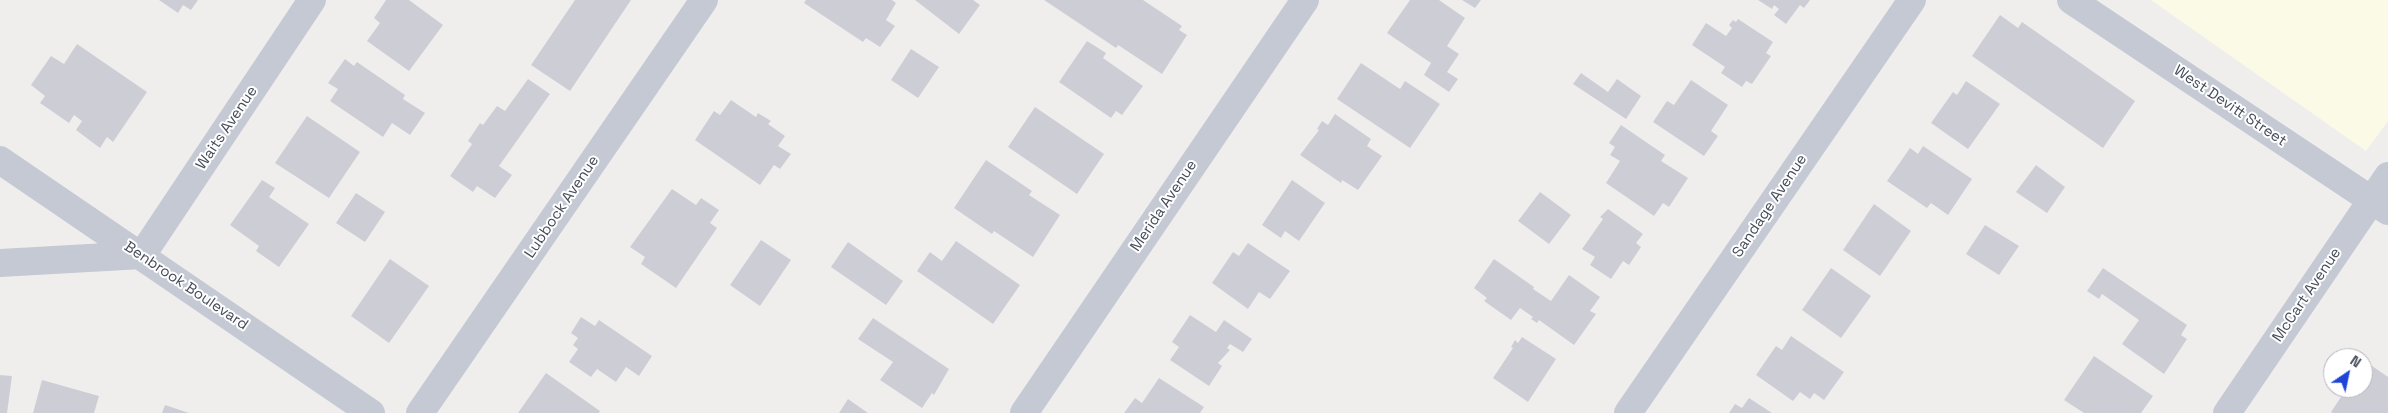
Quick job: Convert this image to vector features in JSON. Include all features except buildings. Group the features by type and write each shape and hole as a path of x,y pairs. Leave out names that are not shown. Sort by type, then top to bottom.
{"street":[{"name":"Waits Avenue","path":"142,255 312,0"},
{"name":"Lubbock Avenue","path":"420,413 704,0"},
{"name":"Merida Avenue","path":"1024,413 1305,0"},
{"name":"Sandage Avenue","path":"1628,413 1912,0"},
{"name":"West Devitt Street","path":"2071,0 2380,206"},
{"name":"Benbrook Boulevard","path":"0,160 142,255 371,413"},
{"name":"McCart Avenue","path":"2227,413 2380,206 2388,176"},
{"path":"0,263 142,255"}],"shaded area":[{"path":"2151,0 2388,0 2388,121 2366,151"}]}
